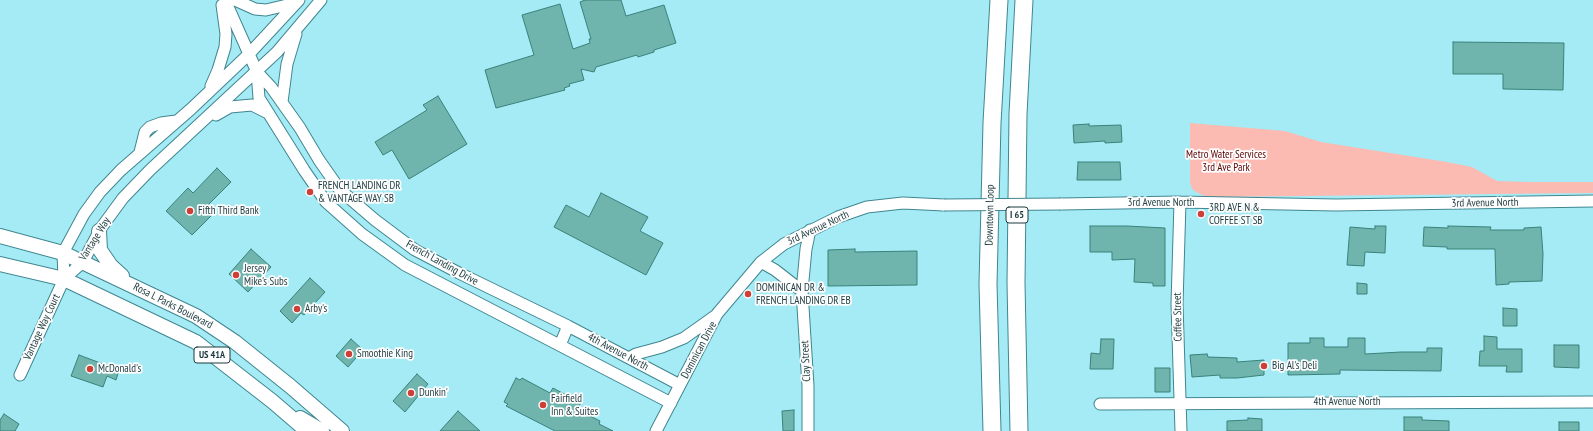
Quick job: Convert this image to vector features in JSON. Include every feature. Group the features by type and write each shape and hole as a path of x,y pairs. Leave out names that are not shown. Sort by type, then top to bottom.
{"highway":[{"name":"Downtown Loop","path":"992,431 988,284 992,123 999,0"},
{"name":"I 65","path":"1019,431 1016,283 1018,114 1024,0"},
{"path":"1017,375 1031,431"},
{"path":"985,431 991,404"}],"main road":[{"path":"99,231 100,250 102,254 111,266 136,288"},
{"name":"Rosa L Parks Boulevard","path":"0,236 63,253 196,316 219,330 295,390 342,431"},
{"name":"Rosa L Parks Boulevard","path":"0,264 64,279 196,342 272,401 307,431"},
{"path":"272,401 322,431"}],"street":[{"name":"French Landing Drive","path":"223,0 257,72 282,102 340,190 415,250 459,274 555,320"},
{"path":"208,92 218,70 225,47 226,34 223,0"},
{"path":"235,0 256,9 266,10 297,1"},
{"name":"Vantage Way","path":"64,279 83,262 99,231 123,198 150,170 257,72 299,27 321,0"},
{"name":"Vantage Way","path":"64,279 63,253 84,214 100,192 140,152 249,54 297,1"},
{"path":"282,102 290,50 299,27"},
{"name":"French Landing Drive","path":"257,72 259,98 326,202 362,234 405,265 546,338"},
{"path":"200,124 230,107 252,105 268,113"},
{"path":"326,202 340,190"},
{"name":"3rd Avenue North","path":"750,275 761,262 784,244 810,230 838,217 868,208 903,203 944,206 1180,202 1336,205 1593,201"},
{"name":"Coffee Street","path":"1180,202 1177,304 1181,431"},
{"name":"Clay Street","path":"808,431 808,386 802,291 806,249 810,230"},
{"path":"761,262 775,270 802,291"},
{"name":"Dominican Drive","path":"656,431 718,314 750,275"},
{"name":"Vantage Way Court","path":"20,375 64,279"},
{"path":"629,358 636,354 662,347 684,338 718,314"},
{"name":"4th Avenue North","path":"555,320 680,385"},
{"path":"560,345 568,326"},
{"name":"4th Avenue North","path":"546,338 671,403"},
{"name":"4th Avenue North","path":"1100,404 1180,402 1593,402"}],"green space":[{"name":"Metro Water Services 3rd Ave Park","path":"1190,123 1285,131 1321,142 1472,167 1497,181 1593,182 1593,193 1207,197 1192,189 1190,182"}],"building":[{"path":"585,0 621,0 626,16 664,5 676,43 638,57 637,55 596,67 594,72 581,69 584,80 569,84 570,86 564,88 565,90 496,108 485,70 534,55 522,15 560,4 573,49 590,43 589,39 591,39 580,2"},
{"path":"1453,42 1564,43 1563,90 1503,89 1503,74 1453,74"},
{"path":"438,96 467,144 409,179 392,150 383,155 375,142 427,110 423,105"},
{"path":"1089,124 1089,126 1121,125 1122,142 1105,143 1105,141 1074,143 1073,125"},
{"path":"1078,162 1120,162 1121,180 1077,180"},
{"path":"217,168 231,182 207,206 214,213 192,235 166,211 188,188 193,193"},
{"path":"601,193 648,217 640,231 663,243 646,275 554,227 566,205 589,217"},
{"path":"1090,226 1165,228 1165,286 1153,286 1153,283 1134,282 1135,259 1112,260 1112,252 1090,252"},
{"path":"1375,226 1386,226 1385,253 1365,252 1364,266 1347,265 1350,227 1375,229"},
{"path":"1448,226 1491,227 1490,230 1524,230 1524,228 1541,227 1543,254 1542,281 1509,282 1509,284 1496,285 1495,249 1447,249 1447,247 1423,246 1424,227 1448,228"},
{"path":"251,249 271,267 248,292 229,274"},
{"path":"855,249 855,252 917,251 917,285 828,286 828,250"},
{"path":"310,278 325,292 304,315 301,313 292,323 280,311"},
{"path":"1357,283 1367,284 1367,294 1357,294"},
{"path":"1503,308 1517,309 1517,326 1503,326"},
{"path":"1484,336 1497,337 1497,349 1522,349 1522,372 1506,372 1507,366 1479,366 1480,351 1484,351"},
{"path":"1310,338 1324,338 1324,347 1348,347 1348,338 1365,338 1365,354 1427,352 1427,348 1442,348 1441,371 1340,370 1340,374 1288,375 1288,343 1310,343"},
{"path":"351,339 363,350 348,367 336,356"},
{"path":"1101,339 1114,339 1113,369 1090,369 1091,353 1100,354"},
{"path":"1554,345 1579,345 1579,368 1554,367"},
{"path":"1207,354 1208,357 1237,358 1237,362 1264,360 1264,375 1237,378 1220,378 1220,375 1192,377 1190,355"},
{"path":"79,355 119,370 116,380 107,376 103,387 71,376"},
{"path":"1155,368 1170,368 1170,392 1155,392"},
{"name":"Dunkin'","path":"417,374 428,384 405,412 393,401"},
{"name":"Fairfield Inn & Suites","path":"516,378 520,380 522,378 550,393 553,388 581,403 578,407 583,410 582,412 600,421 599,424 613,431 555,431 506,406 508,404 504,402"},
{"path":"794,410 794,431 783,431 782,411"},
{"path":"458,411 480,431 440,431"},
{"path":"4,414 19,424 15,431 0,431 0,420"},
{"path":"1404,417 1422,417 1422,420 1449,421 1449,431 1404,431"},
{"path":"1248,418 1262,419 1262,431 1227,431 1227,421 1248,420"},
{"path":"1559,422 1579,422 1579,431 1559,431"}],"place":[{"name":"FRENCH LANDING DR & VANTAGE WAY SB","path":"310,192"},
{"name":"Fifth Third Bank","path":"190,211"},
{"name":"3RD AVE N & COFFEE ST SB","path":"1201,214"},
{"name":"Jersey Mike's Subs","path":"236,275"},
{"name":"DOMINICAN DR & FRENCH LANDING DR EB","path":"748,294"},
{"name":"Arby's","path":"297,309"},
{"name":"Smoothie King","path":"349,354"},
{"name":"Big Al's Deli","path":"1264,366"},
{"name":"McDonald's","path":"90,369"},
{"name":"Dunkin'","path":"411,393"},
{"name":"Fairfield Inn & Suites","path":"543,405"}]}
